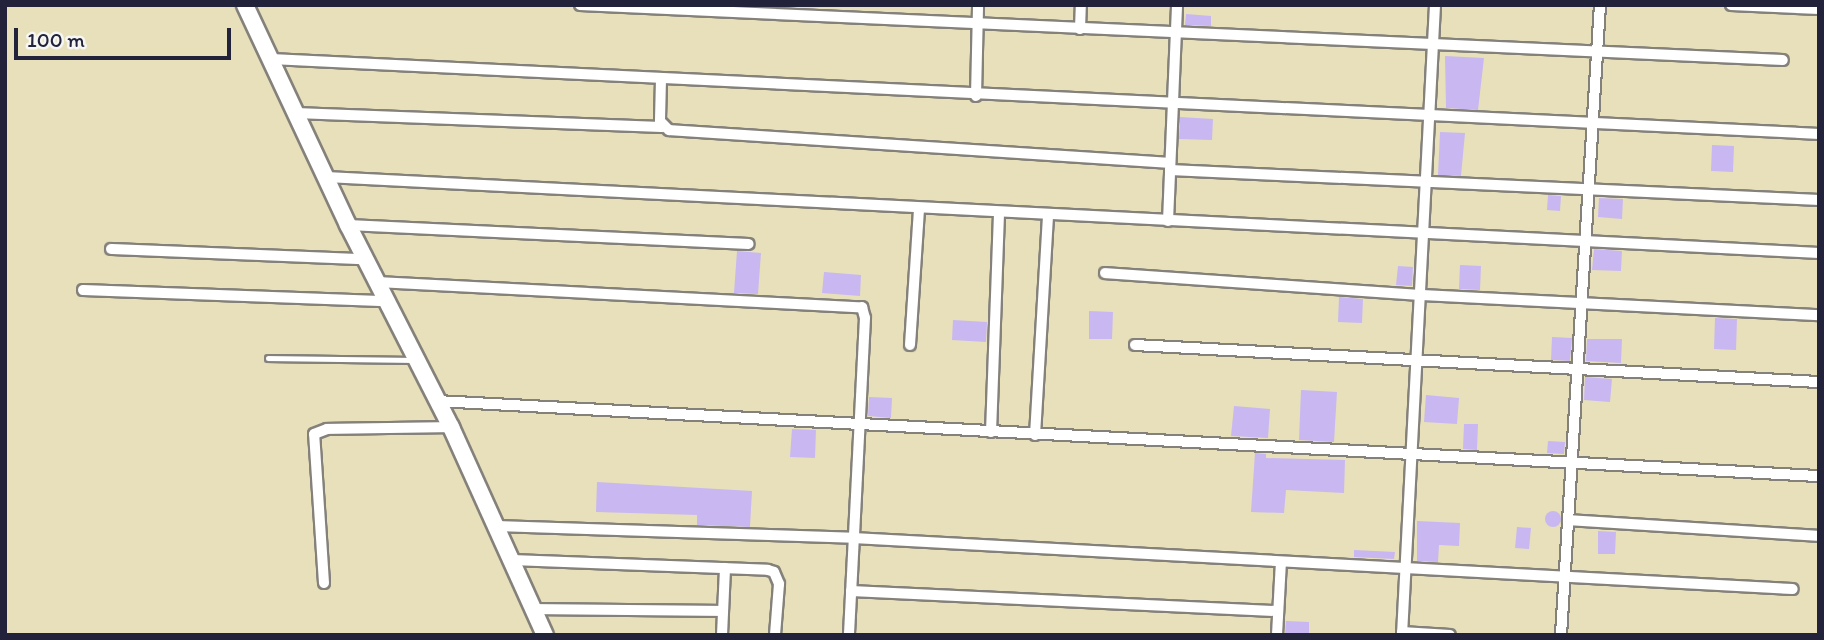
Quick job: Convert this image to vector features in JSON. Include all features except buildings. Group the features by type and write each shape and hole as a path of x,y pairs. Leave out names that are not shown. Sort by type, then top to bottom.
{"street":[{"path":"245,5 348,225 451,427 545,635"},
{"path":"580,5 977,22 1176,35 1783,60"},
{"path":"976,96 978,5"},
{"path":"1080,29 1081,5"},
{"path":"1168,220 1177,5"},
{"path":"1435,5 1422,295 1402,634 1450,635"},
{"path":"1561,635 1584,303 1600,5"},
{"path":"1731,5 1819,9"},
{"path":"271,59 976,96 1172,102 1819,134"},
{"path":"661,79 663,127"},
{"path":"295,113 663,127 1170,167 1819,200"},
{"path":"326,177 1819,253"},
{"path":"910,345 919,208"},
{"path":"991,432 999,212"},
{"path":"1035,435 1048,215"},
{"path":"348,225 749,244"},
{"path":"111,249 365,259"},
{"path":"1105,273 1422,295 1819,315"},
{"path":"377,282 854,304 862,307 865,318 849,635"},
{"path":"83,290 387,301"},
{"path":"1135,345 1819,382"},
{"path":"437,401 1573,465 1819,475"},
{"path":"324,583 314,434 327,429 451,427"},
{"path":"1568,520 1819,536"},
{"path":"496,526 853,538 1793,589"},
{"path":"512,560 774,572 779,584 775,635"},
{"path":"1277,635 1281,562"},
{"path":"722,635 725,568"},
{"path":"851,591 1278,611"},
{"path":"533,609 723,611"}],"lane":[{"path":"268,358 417,360"}]}
